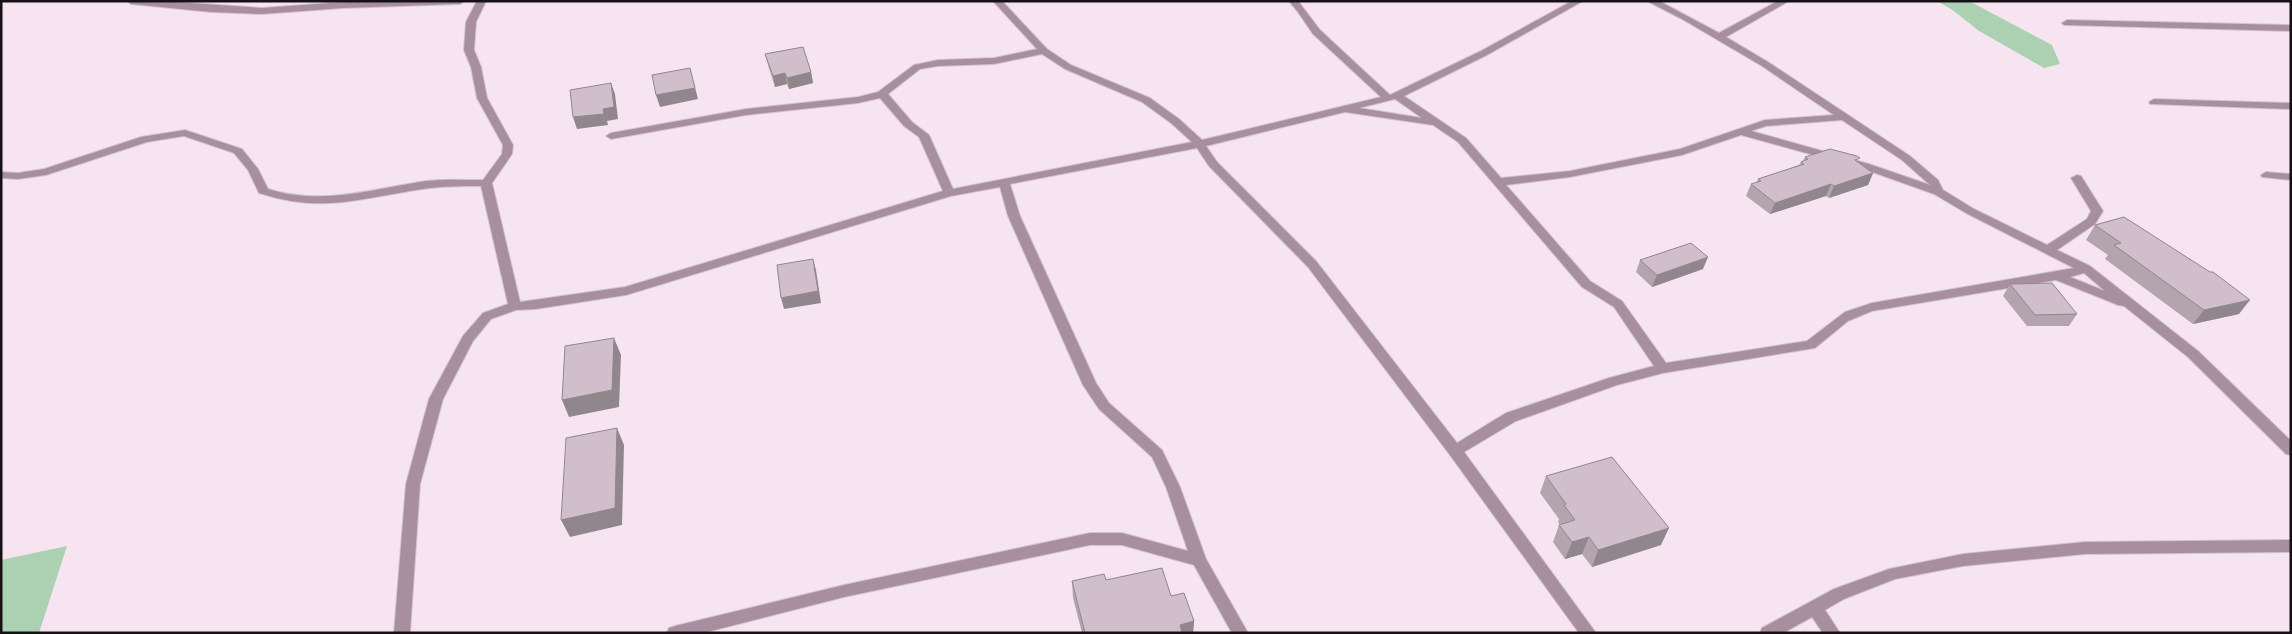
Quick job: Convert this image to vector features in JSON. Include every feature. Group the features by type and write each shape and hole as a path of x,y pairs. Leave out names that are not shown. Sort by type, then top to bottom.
{"street":[{"path":"132,1 211,10 262,11 342,5 460,1"},
{"path":"482,1 471,22 469,50 476,67 482,98 508,145 507,154 486,183 515,306"},
{"path":"997,1 1044,51 1068,67 1146,100 1176,121 1200,144 1213,164 1312,264 1455,451 1588,633"},
{"path":"1293,1 1302,10 1316,32 1393,97 1449,129 1462,140 1586,284 1618,304 1663,368"},
{"path":"402,633 413,484 436,399 468,338 487,316 515,306 536,305 626,290 949,193 1200,144 1393,97 1484,53 1579,1"},
{"path":"1651,1 1720,36 1843,116 1912,162 1934,182 1938,192"},
{"path":"1720,36 1785,1"},
{"path":"2067,22 2291,28"},
{"path":"611,136 746,112 858,100 882,94 917,67 938,63 994,61 1044,51"},
{"path":"882,94 908,124 924,135 949,193"},
{"path":"2154,102 2291,106"},
{"path":"1342,109 1436,123"},
{"path":"1499,182 1570,174 1682,152 1765,123 1843,116"},
{"path":"1741,132 1861,163 1938,192 1970,211 2086,269 2194,354 2291,450"},
{"path":"1,175 18,176 46,172 145,139 184,133 238,151 253,169 262,190 279,198 336,201 425,185 486,183"},
{"path":"2266,175 2291,177"},
{"path":"2048,250 2091,221 2097,212 2077,178"},
{"path":"1004,183 1014,216 1090,385 1104,406 1157,454 1173,487 1199,560 1240,633"},
{"path":"1455,451 1511,417 1614,381 1663,368 1810,345 1821,339 1834,325 1849,314 1872,307 2057,276 2086,269"},
{"path":"2057,276 2137,308"},
{"path":"675,633 844,591 1090,540 1122,539 1199,560"},
{"path":"1768,633 1839,594 1894,573 1963,560 2085,548 2291,546"},
{"path":"1814,608 1832,633"}],"green space":[{"path":"1937,1 1969,1 2052,45 2060,64 2044,68 1979,31 1954,11"},
{"path":"67,546 39,633 1,633 1,560"}],"building":[{"path":"803,47 811,72 787,78 785,73 773,76 765,54"},
{"path":"690,68 695,88 656,95 652,75"},
{"path":"611,83 614,107 603,109 604,114 573,117 570,90"},
{"path":"1830,149 1857,156 1860,158 1855,160 1873,173 1834,186 1831,184 1775,203 1751,184 1761,181 1758,179 1804,164 1801,162 1808,159 1805,157"},
{"path":"2124,217 2210,272 2213,272 2250,300 2204,310 2114,245 2121,243 2095,225"},
{"path":"1691,243 1708,257 1657,275 1640,260"},
{"path":"813,259 818,291 781,298 777,265"},
{"path":"2052,283 2077,314 2035,315 2010,284"},
{"path":"614,338 612,390 562,400 565,346"},
{"path":"617,428 615,508 561,520 566,438"},
{"path":"1612,457 1669,528 1598,550 1589,537 1572,542 1559,525 1575,520 1546,476"},
{"path":"1162,568 1171,596 1184,593 1194,621 1180,625 1182,633 1085,633 1072,581 1104,574 1106,580"}]}
